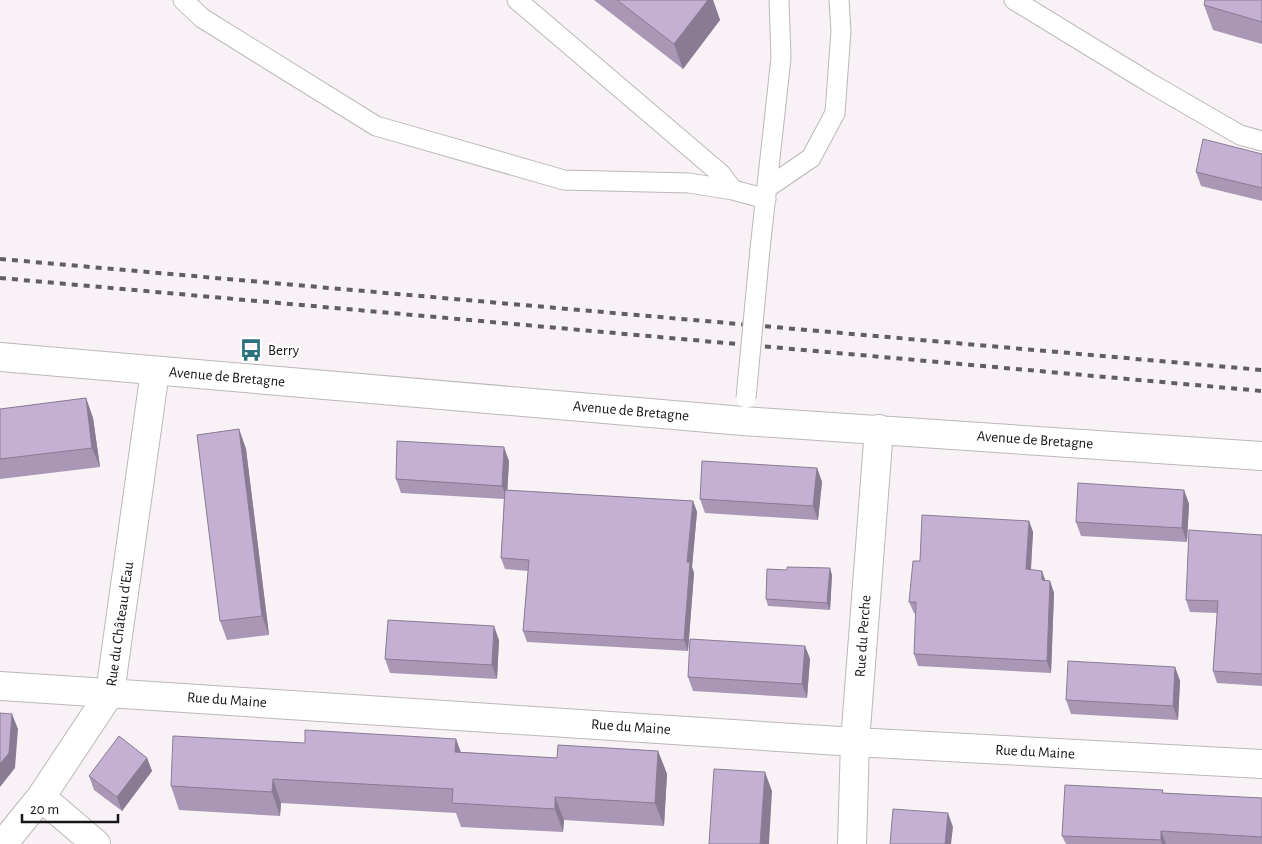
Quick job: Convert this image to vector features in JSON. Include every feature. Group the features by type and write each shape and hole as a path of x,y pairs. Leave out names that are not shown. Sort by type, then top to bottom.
{"street":[{"name":"Avenue de Bretagne","path":"0,357 155,371 744,409 879,429 1262,456"},
{"name":"Rue du Château d'Eau","path":"3,844 41,797 110,693 155,371"},
{"name":"Rue du Perche","path":"852,844 855,742 879,429"},
{"name":"Rue du Maine","path":"0,686 855,742 1262,764"},
{"path":"41,797 96,844"}],"lane":[{"path":"183,0 202,18 376,126 564,180 689,183 766,194 811,158 835,113 841,31 839,0"},
{"path":"517,0 721,174 733,190"},
{"path":"744,409 781,58 779,0"},
{"path":"1014,0 1150,83 1240,135 1262,141"}],"building":[{"path":"617,0 708,0 674,44"},
{"path":"1205,0 1262,0 1262,22 1204,5"},
{"path":"1203,139 1262,154 1262,188 1196,172"},
{"path":"86,398 92,448 0,459 0,409"},
{"path":"239,429 262,616 220,621 197,435"},
{"path":"397,441 504,447 502,486 396,479"},
{"path":"702,461 817,468 813,506 700,499"},
{"path":"1078,483 1184,490 1182,528 1076,522"},
{"path":"505,490 693,501 687,562 690,562 684,640 523,631 529,560 501,558"},
{"path":"922,515 1029,521 1026,569 1042,571 1042,580 1050,581 1047,661 914,654 916,602 909,602 913,561 920,561"},
{"path":"1189,530 1262,535 1262,674 1213,671 1218,601 1186,600"},
{"path":"787,567 830,568 827,603 766,599 767,569 787,570"},
{"path":"388,620 494,626 492,665 385,659"},
{"path":"690,639 805,646 802,684 688,677"},
{"path":"1068,661 1175,667 1173,706 1066,700"},
{"path":"0,713 12,714 9,753 0,764"},
{"path":"305,730 456,739 455,752 557,758 558,745 658,751 655,803 555,797 555,809 452,803 453,789 273,779 272,792 171,786 173,736 305,743"},
{"path":"119,736 147,758 117,797 89,776"},
{"path":"714,769 765,772 760,844 709,844"},
{"path":"1065,785 1163,790 1162,793 1262,798 1262,837 1161,831 1161,840 1062,836"},
{"path":"893,809 948,813 945,844 890,844"}],"railway":[{"path":"0,259 1262,370"},
{"path":"0,278 1262,391"}],"place":[{"name":"Berry","path":"251,350"}]}
